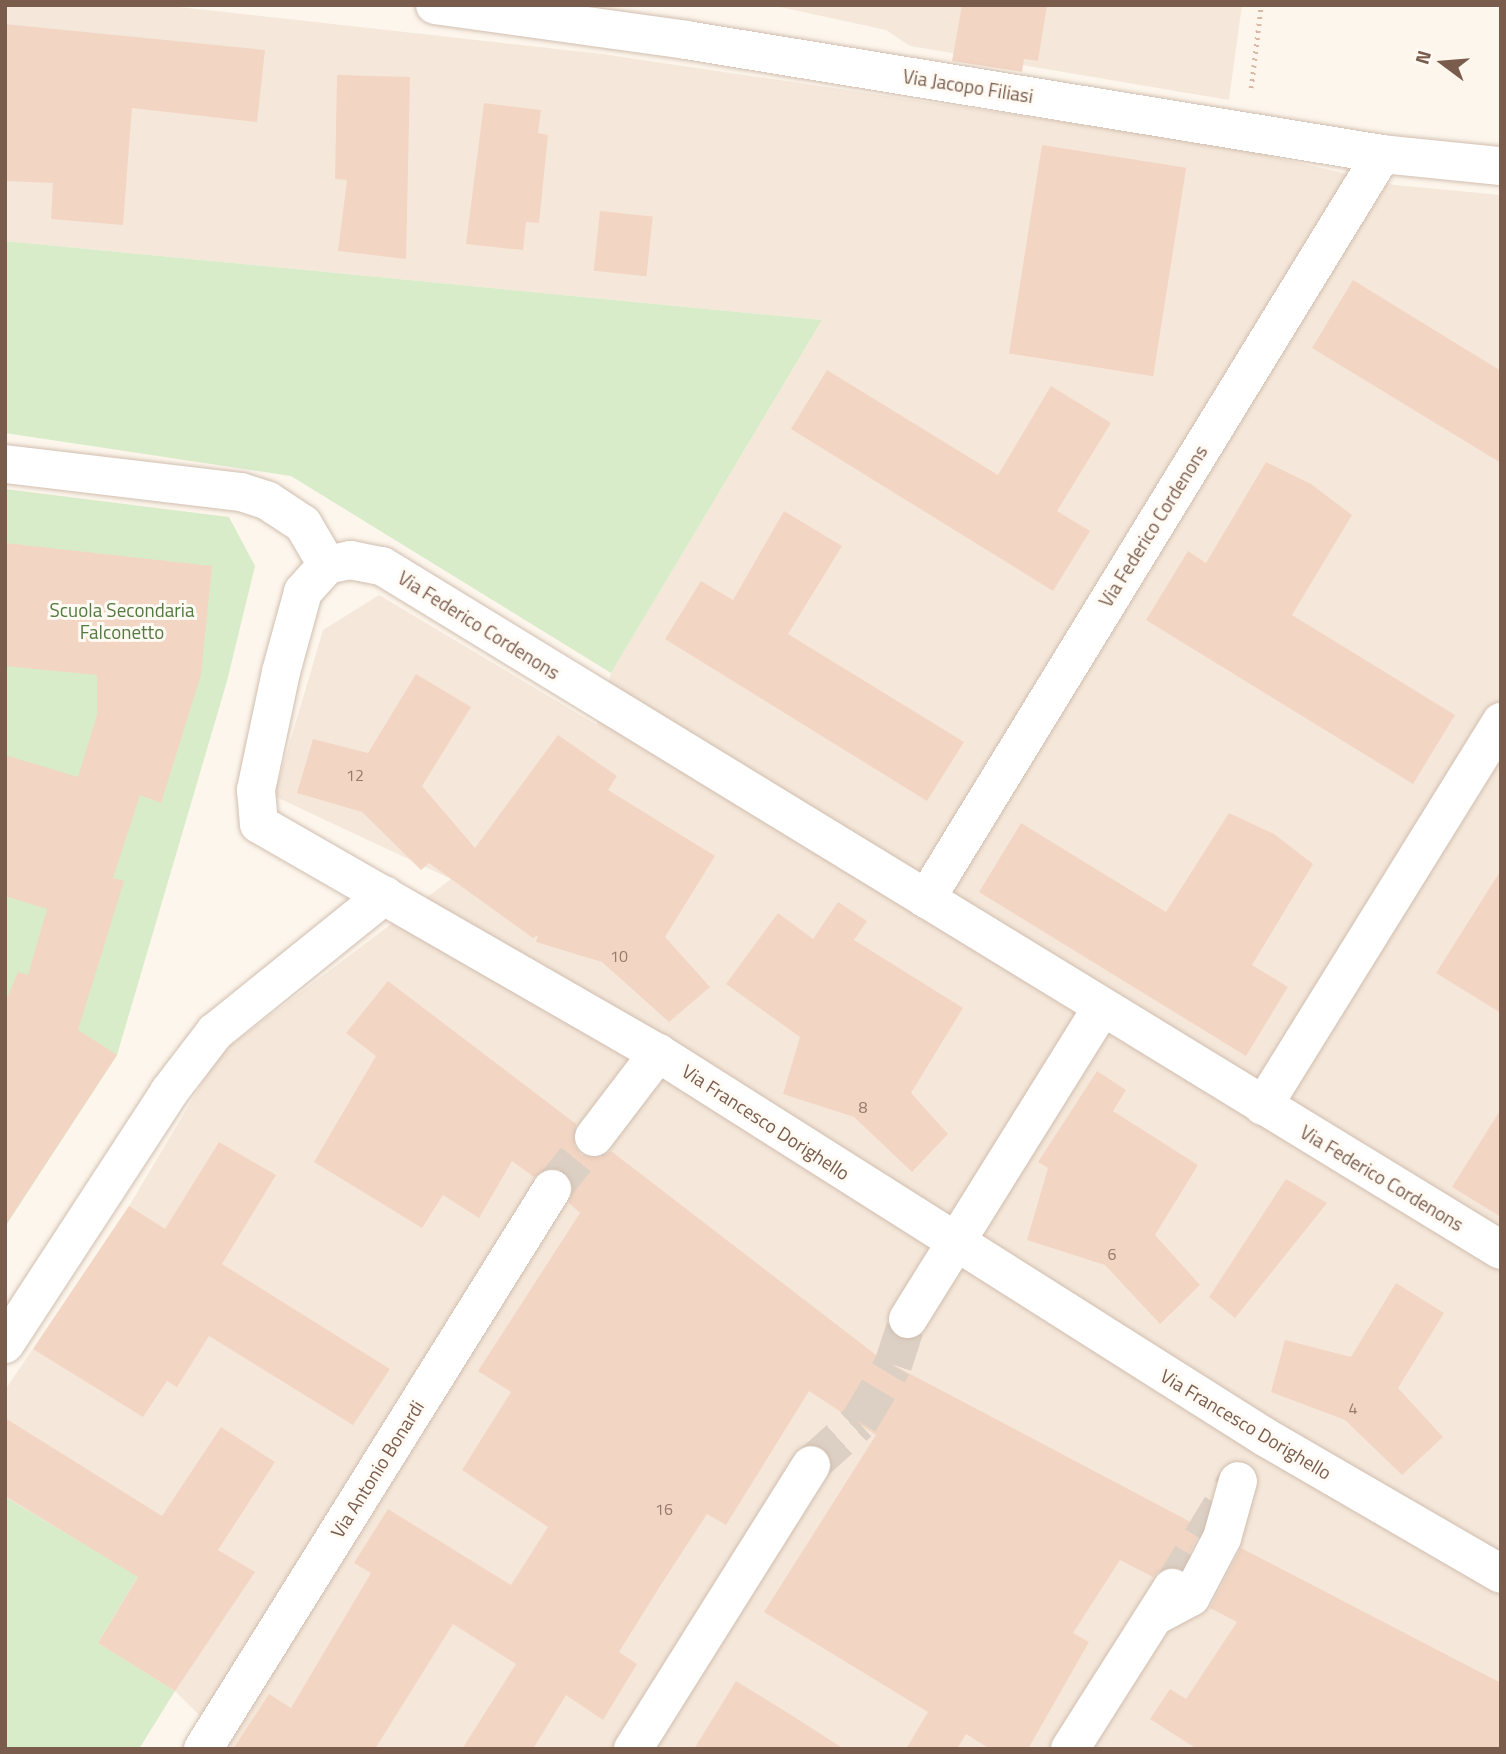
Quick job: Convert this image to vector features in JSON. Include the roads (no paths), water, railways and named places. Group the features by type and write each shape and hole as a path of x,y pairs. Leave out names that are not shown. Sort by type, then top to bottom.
{"street":[{"name":"Via Jacopo Filiasi","path":"435,5 582,16 1382,154 1501,166"},
{"name":"Via Federico Cordenons","path":"926,899 1382,154"},
{"path":"5,464 240,492 268,501 303,524 327,565"},
{"name":"Via Federico Cordenons","path":"327,565 350,560 382,566 1101,1009 1501,1250"},
{"name":"Via Francesco Dorighello","path":"327,565 303,592 288,645 256,790 259,824 658,1053 953,1243 1265,1437 1501,1574"},
{"path":"1263,1106 1501,722"},
{"path":"5,1344 169,1092 215,1032 385,895"},
{"path":"908,1319 1101,1009"},
{"path":"594,1137 658,1053"},
{"name":"Via Antonio Bonardi","path":"203,1749 552,1189"},
{"path":"1070,1749 1163,1602 1191,1597 1222,1538 1240,1477 1265,1437"},
{"path":"633,1749 811,1465"}],"tunnel":[{"path":"552,1189 594,1137"},
{"path":"811,1465 859,1422 893,1365 908,1319"},
{"path":"1172,1588 1235,1484"}],"park label":[{"name":"Scuola Secondaria Falconetto","path":"122,621"}]}
